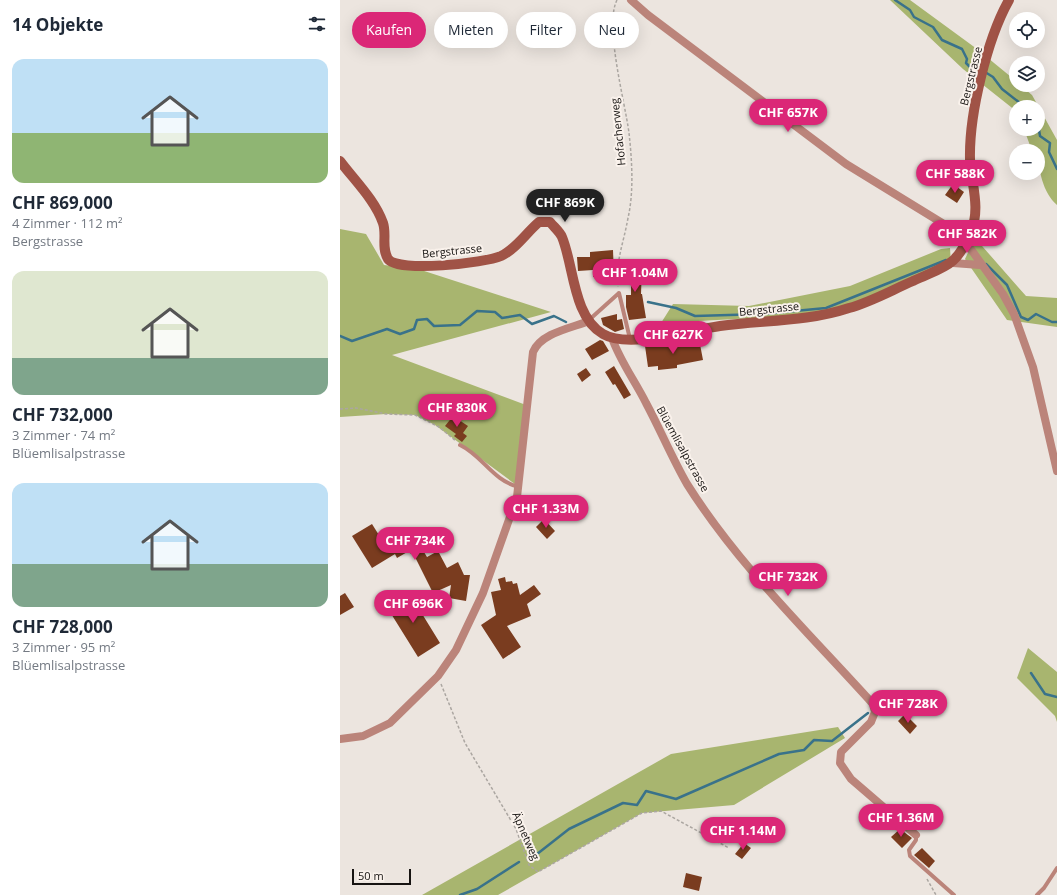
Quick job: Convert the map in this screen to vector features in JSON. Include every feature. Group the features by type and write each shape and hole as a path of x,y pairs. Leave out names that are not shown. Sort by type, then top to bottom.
{"street":[{"path":"631,0 648,15 846,164 960,234 980,265 1003,294 1014,314 1033,367 1057,471"},
{"name":"Bergstrasse","path":"340,161 377,209 384,225 383,248 389,260 399,266 429,266 499,256 511,250 539,222 550,222 562,236 581,303 589,321 595,329 612,338 630,339 671,335 720,326 798,319 849,309 953,263 966,243 975,220 976,208 970,160 972,129 981,78 1003,10 1009,0"},
{"path":"953,263 980,265"},
{"path":"340,739 363,736 390,723 438,676 456,650 483,593 514,508 519,487 526,405 533,352 536,345 552,335 589,321"},
{"name":"Blüemlisalpstrasse","path":"612,338 616,350 642,395 687,483 715,525 766,588 873,704 875,712 871,722 841,752 840,763 851,779 916,835"}],"lane":[{"path":"589,321 619,293 630,339"},
{"path":"460,445 472,451 501,480 509,485 519,487"},
{"name":"Blüemlisalpstrasse","path":"916,835 916,840 909,850 910,856 954,895"},
{"path":"1037,895 1044,888 1057,868"}],"path":[{"name":"Hofacherweg","path":"617,0 614,5 614,44 627,120 631,167 628,218 617,260 619,293"},
{"path":"340,409 356,408 386,414 415,415 439,427 460,445"},
{"name":"Äpnetweg","path":"438,676 465,743 516,829 529,865 538,872 642,813 661,811 729,848"},
{"path":"932,889 936,895"}],"green space":[{"path":"890,0 910,0 977,49 1009,75 1009,92 1028,92 1035,100 1009,100 1009,105 963,69"},
{"path":"1045,118 1057,140 1057,205 1048,194 1042,180 1045,180 1045,144 1029,144 1027,136 1045,136"},
{"path":"340,229 366,234 384,265 418,269 551,312 392,355 526,405 519,487 435,425 415,415 386,414 340,417"},
{"path":"975,238 1026,296 1057,298 1057,327 1007,320 965,259"},
{"path":"950,248 951,264 873,299 809,315 661,323 673,304 749,306 850,286 941,249"},
{"path":"1028,648 1057,672 1057,722 1055,716 1017,678"},
{"path":"838,727 845,738 734,805 642,813 498,895 422,895 671,754"}],"building":[{"path":"953,184 964,192 957,203 945,195"},
{"path":"613,250 614,276 593,277 593,270 578,271 577,257 590,257 590,252"},
{"path":"627,265 642,265 641,294 646,318 629,320 626,307 626,295 631,295 631,283 626,282"},
{"path":"617,314 617,320 622,319 624,329 615,332 603,325 601,318"},
{"path":"699,339 703,360 677,365 677,368 658,370 658,366 648,367 645,346 674,343 675,345"},
{"path":"600,340 603,341 609,351 592,360 585,349"},
{"path":"614,366 631,395 624,399 615,384 613,385 605,372"},
{"path":"586,368 591,375 582,382 577,374"},
{"path":"453,416 468,426 463,433 467,436 462,442 454,436 456,434 445,426"},
{"path":"544,519 555,531 547,539 536,527"},
{"path":"372,524 387,548 402,539 401,537 411,531 427,557 438,551 447,568 458,562 464,575 470,575 466,601 449,598 451,585 433,593 413,553 411,554 409,551 397,558 395,554 372,568 352,536"},
{"path":"505,577 506,582 512,581 513,584 517,583 520,595 534,585 541,594 527,604 531,616 507,626 521,647 503,659 481,625 496,615 491,592 501,590 498,579"},
{"path":"408,591 440,643 418,657 385,604"},
{"path":"345,593 354,607 340,615 340,596"},
{"path":"905,714 917,726 910,734 898,721"},
{"path":"900,829 912,838 902,848 891,837"},
{"path":"744,843 751,848 742,859 735,854"},
{"path":"922,848 935,861 929,868 914,855"},
{"path":"686,873 702,877 699,891 683,887"}],"waterway":[{"path":"895,0 910,10 914,17 933,27 942,40 962,49 967,59 966,63 971,68 981,69"},
{"path":"985,72 993,77 1002,89 1016,100"},
{"path":"1040,136 1050,143 1049,152 1057,169"},
{"path":"648,302 676,308 695,316 763,314 826,308 946,260"},
{"path":"986,264 1007,285 1021,317 1028,320 1036,314 1052,322 1057,322"},
{"path":"340,336 352,341 387,329 400,334 414,329 417,320 427,319 434,326 460,325 477,311 495,312 502,318 520,315 532,324 554,316 566,322"},
{"path":"1031,673 1045,694 1057,697"},
{"path":"532,858 569,829 623,803 637,805 646,791 676,799 779,754 804,750 814,740 832,741 868,713"},
{"path":"460,895 477,889 519,862"}]}
